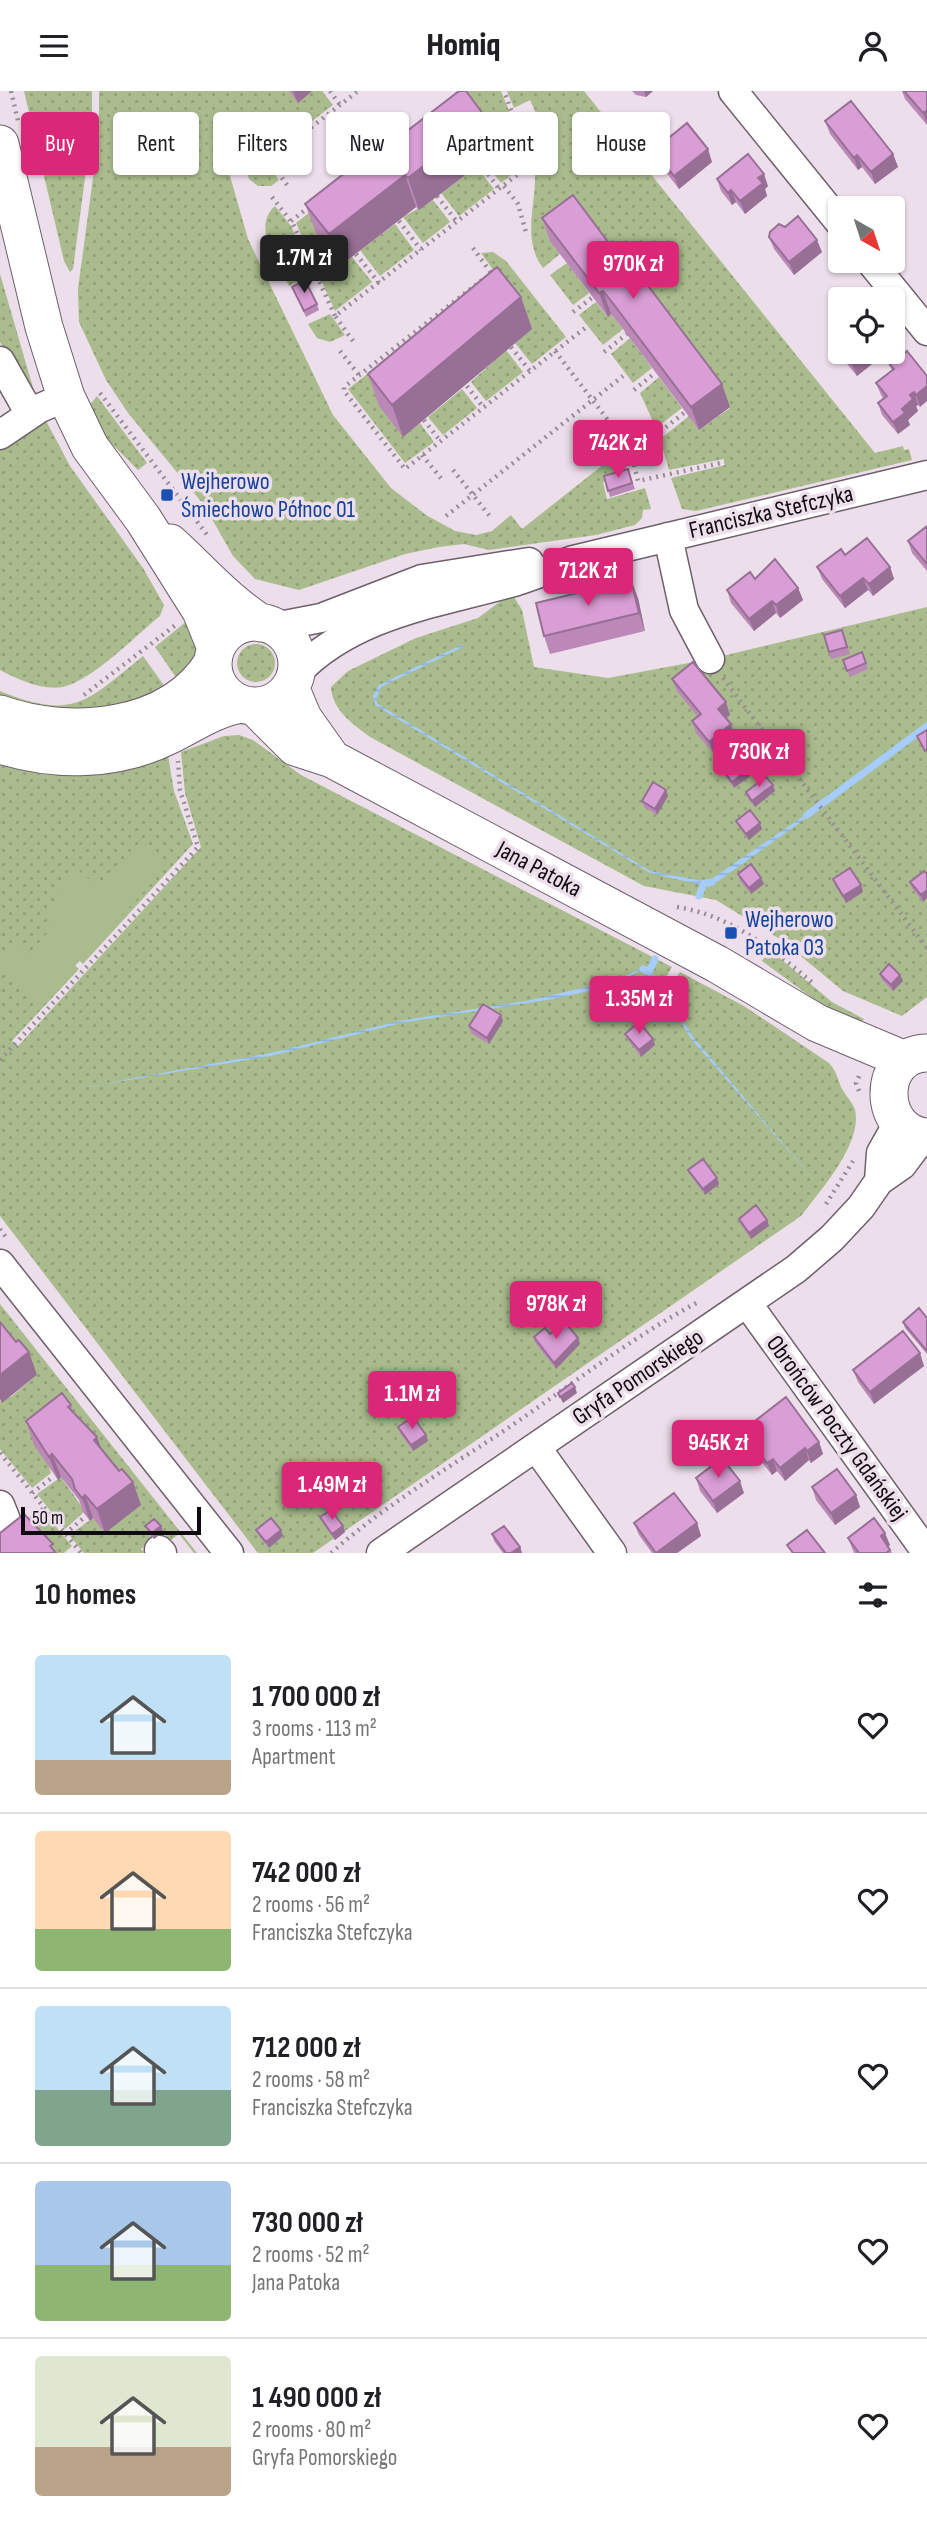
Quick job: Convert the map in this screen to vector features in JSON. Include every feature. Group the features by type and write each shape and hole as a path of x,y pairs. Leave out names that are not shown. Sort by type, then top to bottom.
{"main road":[{"path":"10,136 47,338 82,393 90,447 143,519 210,628 219,688 248,706 295,747 332,759"},
{"path":"0,745 27,754 54,757 119,752 152,744 220,708 269,704 293,680 293,646 222,594 204,573 143,519"},
{"path":"0,714 53,728 106,726 131,720 186,693 202,680 214,655 234,628 267,625"},
{"name":"Jana Patoka","path":"293,680 303,718 332,759 717,964 817,1023 890,1073"},
{"path":"890,1073 888,1106 916,1132"}],"street":[{"path":"733,91 828,208"},
{"path":"880,273 927,331"},
{"path":"0,361 30,414"},
{"path":"0,435 30,414 82,393"},
{"name":"Franciszka Stefczyka","path":"293,680 331,642 380,620 436,589 518,562 573,560 927,475"},
{"path":"667,537 684,610 710,659"},
{"name":"Franciszka Stefczyka","path":"267,625 321,618 378,594 436,589"},
{"name":"Gryfa Pomorskiego","path":"381,1553 796,1269 832,1238 861,1207 879,1181 881,1153 916,1132"},
{"path":"0,1263 229,1553"},
{"name":"Obrońców Poczty Gdańskiej","path":"747,1303 927,1553"},
{"path":"536,1447 612,1553"},
{"path":"0,1505 6,1520 0,1531"}],"path":[{"path":"10,136 11,91"},
{"path":"330,91 340,105"},
{"path":"287,185 268,160 358,91"},
{"path":"335,316 531,164 504,91"},
{"path":"491,175 518,204 527,236"},
{"path":"437,196 457,222"},
{"path":"272,197 291,221 335,316 354,341"},
{"path":"291,221 312,205"},
{"path":"399,221 421,250"},
{"path":"473,248 491,273 344,387 344,391 404,469 585,327"},
{"path":"356,254 379,283"},
{"path":"573,312 593,297"},
{"path":"604,352 627,334"},
{"path":"511,347 530,371"},
{"path":"340,351 359,375"},
{"path":"555,351 630,449 638,481 725,462"},
{"path":"634,390 656,372"},
{"path":"446,516 623,376"},
{"path":"467,386 483,407"},
{"path":"82,393 127,432 201,523 213,547"},
{"path":"630,449 655,436 685,412"},
{"path":"424,420 440,442"},
{"path":"422,455 444,482"},
{"path":"453,470 492,519"},
{"path":"77,699 96,688 198,607"},
{"path":"710,659 927,948"},
{"path":"0,1060 198,847 180,790 178,757"},
{"path":"823,1207 857,1153"},
{"path":"331,1553 362,1527 551,1398 616,1349 707,1297"},
{"path":"0,1453 81,1553"},
{"path":"32,1493 54,1476"},
{"path":"65,1534 86,1516"},
{"path":"70,1553 76,1548"}],"green space":[{"path":"24,91 92,91 92,112 29,112"},
{"path":"99,91 289,91 298,102 312,91 322,91 333,105 312,121 312,112 213,112 213,175 230,175 248,239 333,415 391,488 426,515 455,531 476,535 492,531 511,515 522,529 613,457 602,443 623,442 629,463 618,477 603,482 607,499 645,488 651,509 643,510 642,518 635,525 596,535 489,550 464,544 439,547 405,554 299,590 255,579 233,556 204,505 128,413 106,380 79,322 78,289 93,175 99,175"},
{"path":"466,91 501,91 509,112 439,112"},
{"path":"507,91 584,91 601,112 572,112 572,175 652,175 875,453 903,446 904,450 909,449 912,460 696,511 682,509 671,478 725,465 724,459 669,470 660,439 689,416 699,430 730,408 560,254 543,268 532,243 535,175 558,175 558,112 535,112 530,100 514,108"},
{"path":"423,124 423,175 443,175 317,235 340,266 352,257 372,282 335,311 296,223 358,175 409,175 409,135"},
{"path":"44,175 85,175 73,269 70,272 64,261"},
{"path":"248,175 275,175 279,180 271,186 258,186"},
{"path":"464,175 483,175 494,189 459,216 441,193"},
{"path":"494,175 511,175 501,183"},
{"path":"433,200 450,222 423,243 403,217"},
{"path":"275,206 291,226 313,274 289,286 273,256 266,234 268,215"},
{"path":"395,224 414,250 380,276 360,250"},
{"path":"493,252 506,261 566,337 532,364 515,343 403,436 420,423 434,442 405,463 348,389 496,274 481,253"},
{"path":"567,263 589,293 573,305 550,275"},
{"path":"0,274 36,398 31,397 0,342"},
{"path":"596,302 607,316 611,314 623,329 603,345 579,315"},
{"path":"330,314 345,335 330,342 317,338 308,324"},
{"path":"630,338 652,368 633,383 611,354"},
{"path":"506,350 523,372 486,401 471,382"},
{"path":"659,377 682,408 656,428 640,393"},
{"path":"462,389 477,408 443,435 428,417"},
{"path":"97,396 147,463 138,470 102,434 88,407"},
{"path":"44,417 70,466 143,568 164,605 160,616 100,667 75,683 55,688 30,683 0,670 0,446"},
{"path":"514,597 522,610 534,667 608,678 710,659 927,607 927,997 902,1016 843,991 780,939 716,900 644,886 370,737 350,722 335,703 331,687 348,671 416,638 478,618 502,600"},
{"path":"192,617 201,653 180,683 155,647"},
{"path":"256,644 270,649 275,663 270,677 256,682 242,677 237,663 242,649"},
{"path":"143,656 168,691 100,715 0,702 0,691 46,705 78,702 107,685"},
{"path":"239,735 253,740 301,775 672,967 665,979 672,984 680,972 744,1006 829,1063 855,1110 853,1137 846,1151 829,1180 801,1216 313,1553 258,1553 0,1216 0,757 167,749 174,791 193,844 83,964 63,946 55,947 79,969 12,1041 18,1046 201,847 185,793 181,752 224,736"},
{"path":"141,841 168,865 40,1004 0,966 0,957 13,943 27,956 52,928 46,923 60,888 77,869 98,887"},
{"path":"769,949 832,1002 864,1019 861,1024 815,1000 762,961"},
{"path":"0,1304 197,1553 194,1553 179,1534 170,1541 163,1532 141,1549 144,1553 84,1553 69,1535 93,1518 105,1532 141,1505 47,1461 51,1473 32,1488 0,1449 0,1401 12,1396 37,1375 0,1329"},
{"path":"61,1477 85,1511 65,1529 37,1494"},
{"path":"44,1512 72,1546 64,1553 0,1553 0,1548"}],"water":[{"path":"461,645 465,646 381,687 376,700 378,704 650,871 707,882 814,809 816,811 710,887 650,873 375,705 373,696 379,685"},
{"path":"643,967 657,977 642,970 607,987 553,999 401,1023 271,1056 75,1089 271,1053 399,1021 531,1000 617,980"},
{"path":"667,996 694,1038 818,1185 692,1040 667,1001"}],"building":[{"path":"459,91 466,91 482,112 432,112"},
{"path":"904,91 927,91 927,110 923,113"},
{"path":"851,101 893,154 871,172 857,155 854,158 825,121"},
{"path":"423,119 423,166 408,178 405,175 409,175 409,130"},
{"path":"687,123 708,149 674,176 670,171 670,137"},
{"path":"748,154 764,174 758,178 763,183 740,201 731,190 728,193 717,179"},
{"path":"342,175 405,175 329,234 305,204"},
{"path":"573,195 629,270 634,267 722,384 691,407 615,306 603,291 599,293 542,218"},
{"path":"798,216 817,240 789,262 769,237 770,232 779,224 785,227"},
{"path":"497,267 521,297 392,405 368,374"},
{"path":"305,280 317,304 304,311 292,287"},
{"path":"907,351 927,376 927,386 916,395 914,392 910,395 913,399 902,409 905,413 893,422 878,403 887,396 876,383 894,369 891,364 905,364"},
{"path":"628,469 632,483 608,491 604,476"},
{"path":"927,526 927,564 908,541"},
{"path":"867,538 890,567 869,584 863,578 840,596 817,567 841,549 845,555"},
{"path":"775,559 798,588 776,605 772,601 749,619 727,590 750,572 755,579"},
{"path":"631,580 639,613 544,636 536,603"},
{"path":"842,630 847,647 829,652 824,635"},
{"path":"862,652 866,663 847,671 843,660"},
{"path":"693,662 726,702 718,709 731,724 709,742 692,721 701,714 672,679"},
{"path":"927,730 927,750 925,751 917,736"},
{"path":"738,757 748,770 732,782 722,768"},
{"path":"766,777 773,785 752,801 746,792"},
{"path":"653,782 666,790 655,809 642,801"},
{"path":"750,810 760,823 746,834 736,821"},
{"path":"751,864 761,878 749,888 738,874"},
{"path":"850,868 861,885 843,896 833,879"},
{"path":"924,871 927,874 927,890 921,895 910,882"},
{"path":"889,964 900,975 891,985 880,974"},
{"path":"483,1004 501,1015 487,1038 469,1026"},
{"path":"639,1022 653,1039 639,1050 625,1034"},
{"path":"703,1159 717,1178 703,1189 688,1170"},
{"path":"756,1205 767,1220 749,1233 739,1219"},
{"path":"919,1308 927,1318 927,1351 903,1322"},
{"path":"0,1322 16,1342 19,1340 29,1352 0,1375"},
{"path":"565,1322 578,1338 554,1363 534,1337 545,1328 550,1334"},
{"path":"903,1331 920,1353 870,1392 853,1370"},
{"path":"572,1383 575,1387 560,1397 558,1393"},
{"path":"62,1393 71,1405 68,1407 97,1437 94,1440 119,1471 122,1469 133,1482 97,1509 85,1495 82,1498 72,1479 52,1454 49,1457 26,1421"},
{"path":"786,1397 819,1442 807,1451 805,1448 780,1468 773,1459 767,1463 742,1431"},
{"path":"413,1417 426,1435 411,1445 398,1427"},
{"path":"722,1458 740,1481 713,1501 696,1478"},
{"path":"837,1469 856,1495 831,1513 812,1487"},
{"path":"674,1493 697,1523 656,1553 634,1523"},
{"path":"331,1510 343,1526 332,1534 320,1517"},
{"path":"24,1514 53,1544 50,1546 56,1553 0,1553 0,1533"},
{"path":"271,1518 281,1530 266,1542 256,1530"},
{"path":"874,1518 885,1533 881,1536 890,1550 886,1553 859,1553 848,1538"},
{"path":"154,1519 161,1526 152,1533 145,1526"},
{"path":"504,1526 520,1547 511,1553 506,1553 492,1534"},
{"path":"807,1530 825,1553 793,1553 787,1545"}],"waterway":[{"path":"807,815 927,726"},
{"path":"699,896 704,883 712,882"},
{"path":"643,969 649,972 655,959"}],"place":[{"name":"Wejherowo Śmiechowo Północ 01","path":"167,495"},
{"name":"Wejherowo Patoka 03","path":"731,933"}]}
